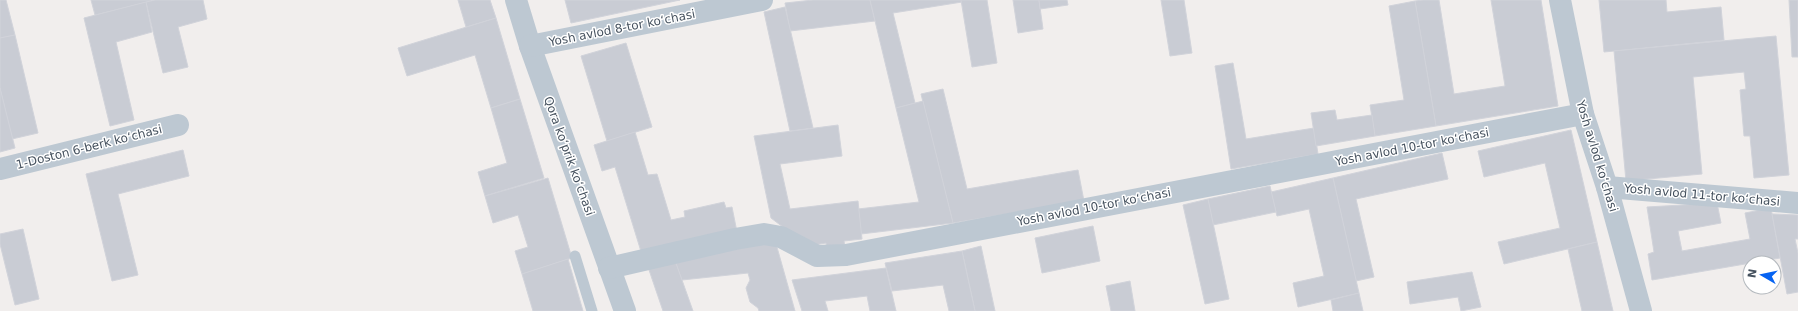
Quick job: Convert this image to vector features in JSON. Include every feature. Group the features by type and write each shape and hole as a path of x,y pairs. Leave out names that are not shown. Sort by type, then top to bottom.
{"street":[{"name":"Qora koʻprik koʻchasi","path":"516,0 530,46 625,311"},
{"name":"Yosh avlod 8-tor koʻchasi","path":"530,46 762,0"},
{"name":"Yosh avlod koʻchasi","path":"1560,0 1582,114 1607,187 1641,311"},
{"name":"Yosh avlod 10-tor koʻchasi","path":"609,268 735,239 764,234 781,237 817,256 846,255 1582,114"},
{"name":"1-Doston 6-berk koʻchasi","path":"0,169 178,125"},
{"name":"Yosh avlod 11-tor koʻchasi","path":"1607,187 1798,203"}],"lane":[{"path":"575,256 592,311"}],"building":[{"path":"0,0 6,0 15,35 0,38"},
{"path":"91,0 151,0 151,1 95,15"},
{"path":"155,0 203,0 207,19 178,27 188,67 163,73 146,2"},
{"path":"458,0 490,0 496,18 466,27"},
{"path":"565,0 680,0 571,23"},
{"path":"813,0 870,0 875,21 790,31 785,3"},
{"path":"870,0 961,0 962,2 893,13 915,103 896,108"},
{"path":"961,0 987,0 997,63 972,67"},
{"path":"1013,0 1039,0 1043,29 1018,33"},
{"path":"1039,0 1067,0 1068,5 1040,9"},
{"path":"1161,0 1184,0 1192,53 1170,56"},
{"path":"1439,0 1454,94 1505,86 1491,0 1541,0 1558,106 1436,126 1415,1"},
{"path":"1599,0 1666,0 1667,12 1721,7 1724,40 1604,52"},
{"path":"1789,0 1798,0 1798,57 1792,57"},
{"path":"1415,1 1436,126 1375,136 1370,105 1404,100 1389,6"},
{"path":"146,2 152,32 116,42 134,120 110,126 84,18"},
{"path":"785,7 813,128 790,131 764,12"},
{"path":"496,18 520,99 491,108 475,55 407,76 398,48"},
{"path":"15,35 38,133 12,139 0,88 0,38"},
{"path":"1776,36 1789,175 1754,178 1750,136 1744,136 1740,90 1746,89 1744,72 1693,77 1702,174 1626,181 1614,51"},
{"path":"626,43 652,127 607,141 581,56"},
{"path":"1233,63 1246,139 1314,128 1318,154 1231,169 1215,66"},
{"path":"0,88 15,148 0,152"},
{"path":"943,89 967,189 1078,170 1084,201 953,223 921,94"},
{"path":"520,99 544,178 485,196 478,172 507,163 491,108"},
{"path":"923,101 953,223 861,234 858,209 919,202 896,108"},
{"path":"1335,110 1337,120 1372,115 1375,136 1316,146 1311,113"},
{"path":"838,125 842,156 780,164 790,209 858,201 862,239 844,241 845,247 827,250 826,243 808,246 771,218 754,136"},
{"path":"1571,130 1597,242 1504,264 1498,242 1560,228 1545,163 1484,177 1478,151"},
{"path":"635,132 648,175 657,174 671,220 685,217 684,211 724,202 726,208 732,207 738,237 643,258 615,167 602,171 594,145"},
{"path":"183,150 189,176 118,194 138,275 112,281 86,174"},
{"path":"1442,153 1448,179 1356,199 1374,277 1356,281 1333,178"},
{"path":"548,178 572,258 522,274 515,251 528,247 518,215 493,223 485,196"},
{"path":"1333,178 1359,293 1298,307 1293,283 1324,276 1309,209 1277,216 1271,192"},
{"path":"1270,186 1276,212 1213,225 1208,199"},
{"path":"1208,199 1229,299 1205,304 1183,205"},
{"path":"1717,203 1721,223 1678,231 1682,251 1750,239 1745,213 1771,208 1779,255 1742,255 1742,265 1652,280 1648,254 1654,252 1647,207"},
{"path":"1772,214 1798,215 1798,239 1795,239 1798,253 1798,292 1787,294 1782,267 1782,255 1780,255"},
{"path":"1093,226 1100,261 1042,273 1035,238"},
{"path":"23,229 39,299 15,305 0,244 0,234"},
{"path":"775,240 795,311 759,311 758,308 750,302 746,288 750,280 748,273 682,280 674,258"},
{"path":"1597,242 1613,311 1582,311 1568,249"},
{"path":"981,246 995,311 975,311 962,251"},
{"path":"962,251 975,311 949,311 943,285 892,291 885,263"},
{"path":"674,258 693,311 663,311 648,267"},
{"path":"568,259 583,311 533,311 522,274"},
{"path":"886,268 896,311 870,311 867,296 825,301 828,311 802,311 792,280"},
{"path":"1472,272 1481,307 1461,311 1458,297 1410,304 1407,282"},
{"path":"1130,281 1135,311 1111,311 1106,286"},
{"path":"1359,293 1363,311 1333,311 1331,300"}]}
